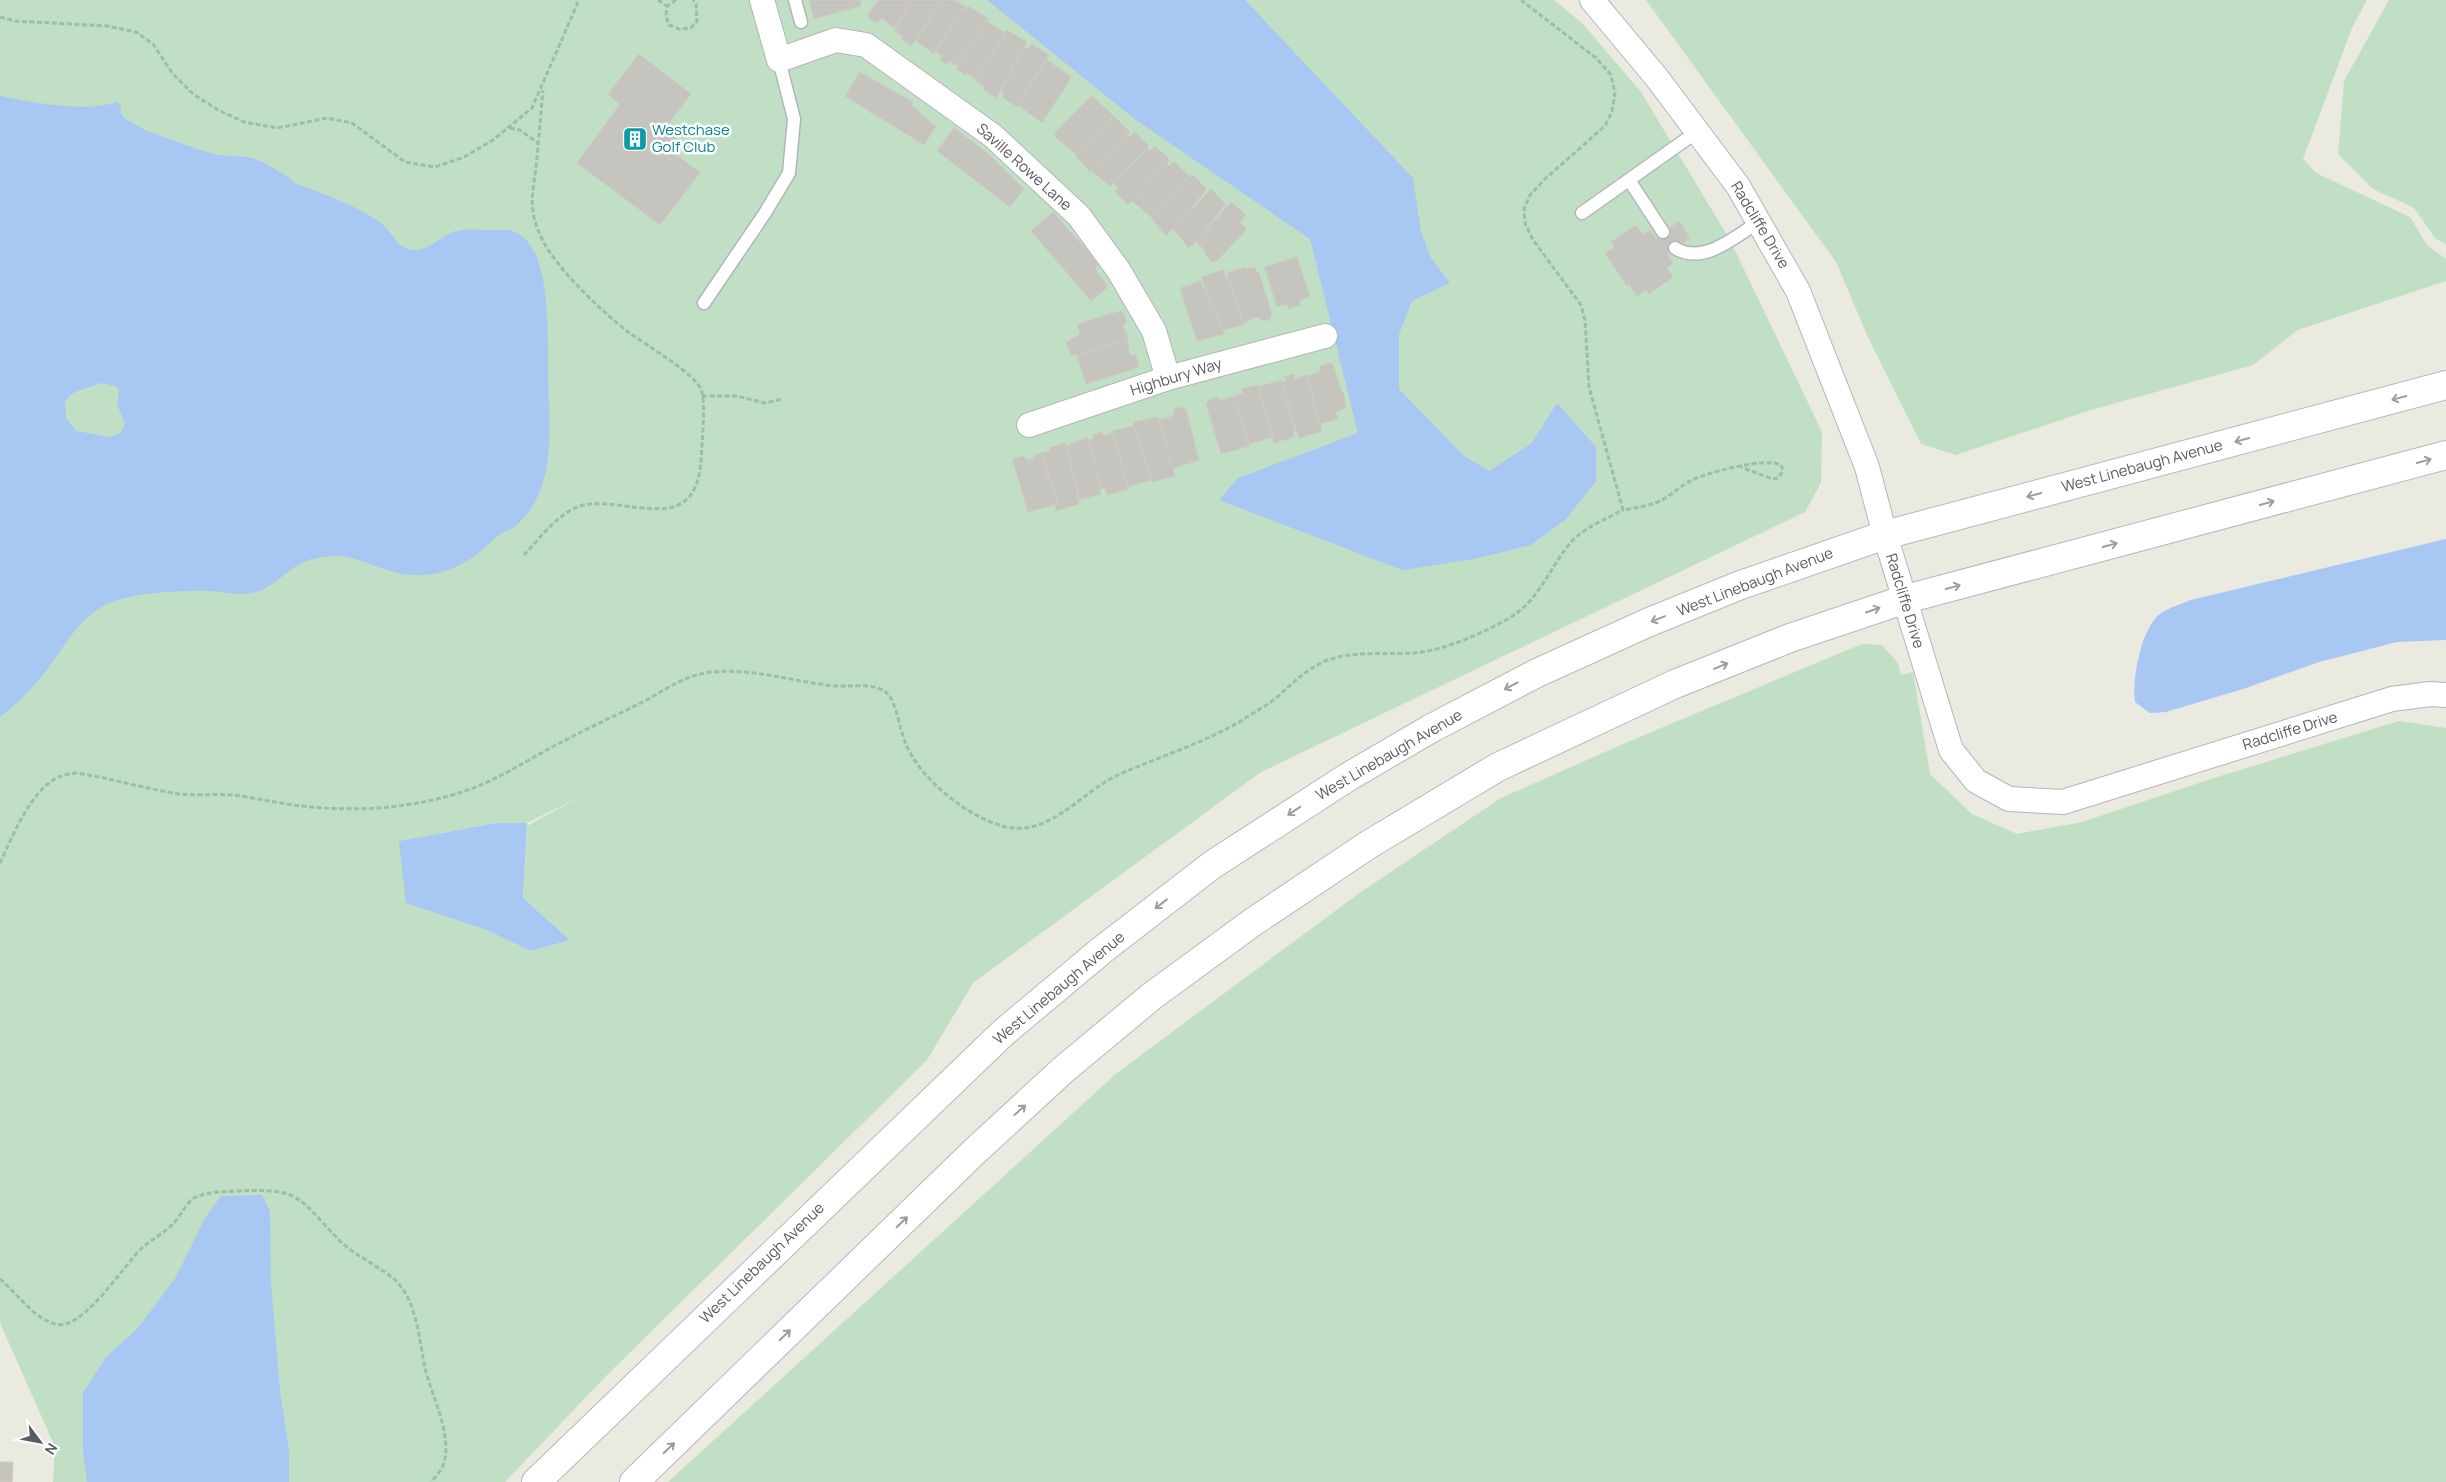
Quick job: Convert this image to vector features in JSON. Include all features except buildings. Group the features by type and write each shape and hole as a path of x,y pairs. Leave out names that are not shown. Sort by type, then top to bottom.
{"main road":[{"name":"West Linebaugh Avenue","path":"536,1482 1004,1032 1102,950 1212,865 1348,777 1430,729 1537,673 1647,623 1738,586 1885,535 2446,385"},
{"path":"634,1482 974,1152 1036,1095 1152,996 1253,922 1368,845 1498,767 1675,684 1790,638 1906,599 2446,455"}],"street":[{"path":"762,0 779,60"},
{"name":"Radcliffe Drive","path":"1592,0 1658,78 1738,186 1760,221 1798,291 1867,467 1885,535 1951,750 1976,781 2009,799 2063,802 2392,699 2430,694 2446,695"},
{"name":"Saville Rowe Lane","path":"779,60 836,40 866,45 993,136 1079,216 1120,270 1154,331 1168,378"},
{"name":"Highbury Way","path":"1029,425 1168,378 1325,336"}],"lane":[{"path":"795,0 801,22"},
{"path":"704,303 765,213 789,173 794,119 779,60"},
{"path":"1582,213 1698,131"},
{"path":"1629,180 1663,232"},
{"path":"1675,248 1682,252 1698,255 1716,248 1760,221"}],"path":[{"path":"0,17 15,22 107,26 136,32 153,44 173,74 193,94 218,110 244,122 277,128 328,118 352,123 405,162 435,167 478,149 509,128 532,108 543,87 579,0"},
{"path":"658,0 667,6"},
{"path":"667,6 676,0"},
{"path":"667,6 666,16 669,25 678,29 691,28 697,21 696,4 693,0"},
{"path":"1521,0 1596,58 1611,74 1615,93 1612,110 1605,126 1545,179 1530,195 1524,209 1525,223 1533,240 1581,305 1585,320 1589,388 1623,510"},
{"path":"524,555 550,526 576,507 614,503 656,508 674,507 689,496 698,482 701,468 702,391 692,377 627,331 600,308 555,258 542,239 532,210 531,192 543,87"},
{"path":"509,128 520,130 538,143"},
{"path":"702,396 737,396 765,403 783,399"},
{"path":"0,864 18,824 49,783 61,776 76,773 182,794 238,795 309,807 348,809 398,807 442,798 476,787 509,772 673,684 708,672 757,674 836,686 876,688 886,691 892,702 907,748 915,764 946,793 965,809 984,820 1009,828 1036,827 1054,820 1076,801 1110,779 1203,740 1237,723 1274,700 1310,668 1328,660 1352,654 1417,653 1449,644 1506,620 1524,608 1553,571 1571,543 1582,533 1623,510 1658,502 1694,479 1741,467 1773,461 1781,465 1783,470 1778,478 1772,479 1741,467"},
{"path":"0,1278 35,1314 51,1323 64,1324 77,1318 89,1307 141,1249 173,1223 192,1200 206,1193 226,1191 269,1189 290,1194 308,1205 351,1251 395,1280 408,1297 428,1380 443,1430 443,1465 431,1482"}],"green space":[{"name":"Westchase Golf Club","path":"0,0 1554,0 1583,24 1641,92 1730,240 1822,432 1821,483 1805,512 1261,772 973,983 927,1060 608,1374 505,1482 53,1482 55,1447 0,1323","holes":["580,797 527,826 523,898 570,940 531,951 484,929 399,841 496,823 527,823"]},
{"path":"1646,0 2367,0 2352,28 2303,159 2316,173 2410,217 2427,245 2446,259 2446,281 2298,330 2253,365 2091,410 1956,455 1921,444 1868,337 1836,262"},
{"path":"2389,0 2446,0 2446,245 2435,238 2414,208 2373,189 2338,154 2344,81"},
{"path":"1862,644 1882,645 1898,663 1901,675 1913,672 1930,774 1972,814 2017,834 2082,822 2214,778 2399,721 2446,728 2446,1482 668,1482 1117,1073 1358,894 1501,798 1630,741"}],"water":[{"path":"987,0 1245,0 1413,178 1421,232 1431,258 1450,283 1412,301 1399,334 1399,389 1464,456 1489,471 1532,443 1557,403 1596,447 1596,481 1566,519 1531,545 1475,559 1402,570 1219,500 1238,478 1358,433 1310,239 1136,120"},
{"path":"0,96 74,107 89,107 116,102 121,105 120,112 125,119 147,131 218,155 248,157 263,162 290,178 294,183 365,213 383,225 399,244 407,249 423,249 449,234 467,230 510,230 526,239 535,254 542,273 545,295 549,434 545,473 540,491 531,508 518,524 497,537 467,561 446,571 424,575 402,574 353,558 333,556 304,562 294,567 268,587 256,592 239,594 186,591 143,595 117,600 97,610 80,625 35,684 0,717","holes":["101,383 116,386 119,391 117,405 125,423 121,433 110,437 76,431 66,418 65,402 69,396"]},
{"path":"2446,539 2446,640 2397,642 2319,662 2243,689 2166,712 2150,713 2135,702 2136,671 2141,648 2154,620 2166,610 2191,600"},
{"path":"496,823 527,823 523,898 570,940 531,951 484,929 406,903 399,841"},
{"path":"262,1195 270,1211 271,1283 280,1391 289,1451 289,1482 87,1482 83,1452 83,1393 106,1357 138,1328 176,1277 205,1218 221,1196"}],"place":[{"name":"Westchase Golf Club","path":"635,139"}]}
